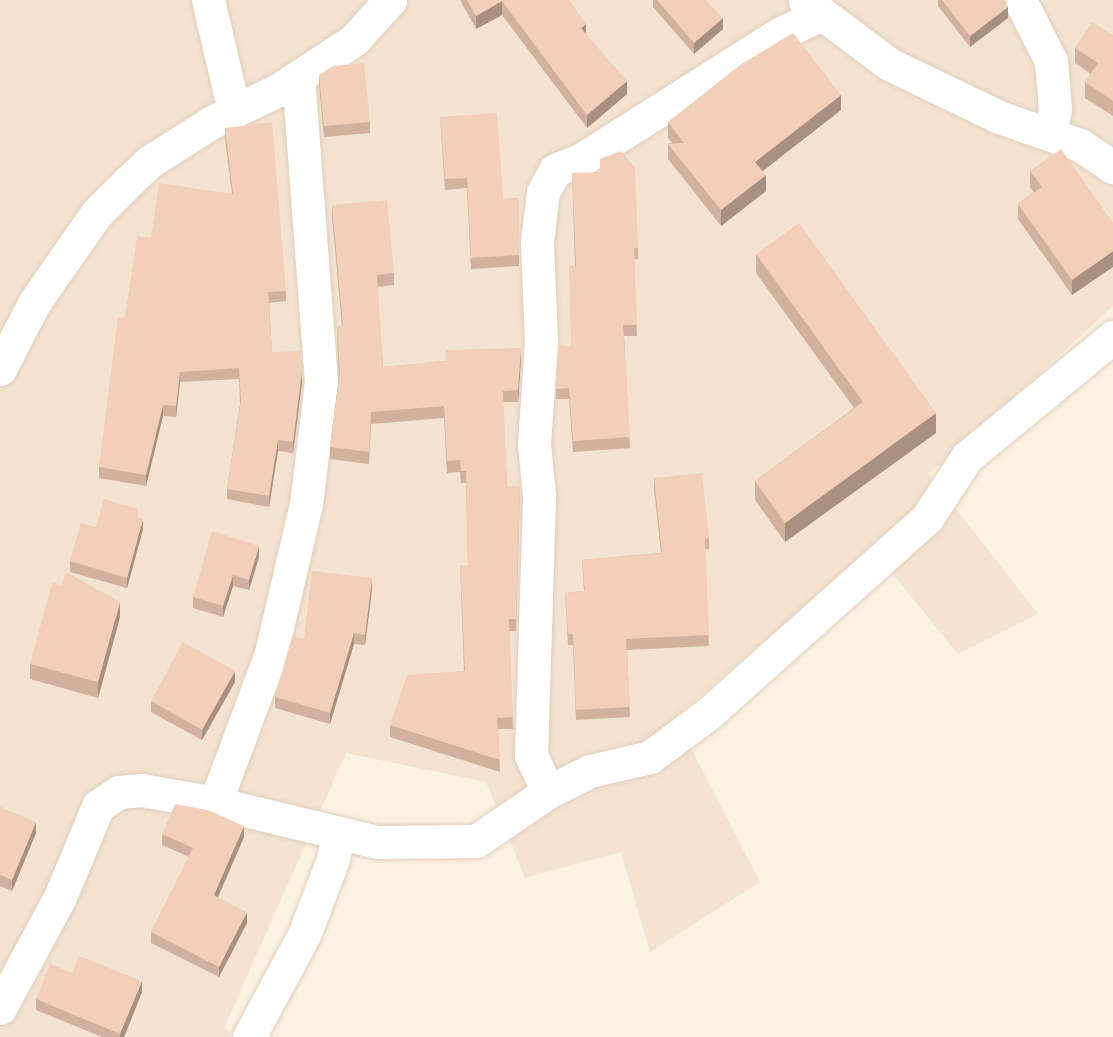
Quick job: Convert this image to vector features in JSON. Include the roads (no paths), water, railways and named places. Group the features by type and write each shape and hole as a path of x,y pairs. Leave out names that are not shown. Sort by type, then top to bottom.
{"street":[{"path":"208,0 234,111"},
{"path":"0,369 34,303 96,214 149,162 234,111 298,78 354,40 390,0"},
{"path":"1020,0 1051,61 1055,109 1050,132"},
{"path":"548,792 531,755 539,495 534,444 541,342 537,243 543,192 555,170 579,161 779,34 812,8 889,64 999,117 1050,132 1113,167"},
{"path":"214,803 271,653 306,504 321,381 298,78"},
{"path":"0,1008 60,897 98,806 119,792 142,790 214,803 378,842 476,841 548,792 613,762 650,757 708,714 927,518 967,457 1113,337"},
{"path":"249,1037 304,935 333,860 338,833"}]}
